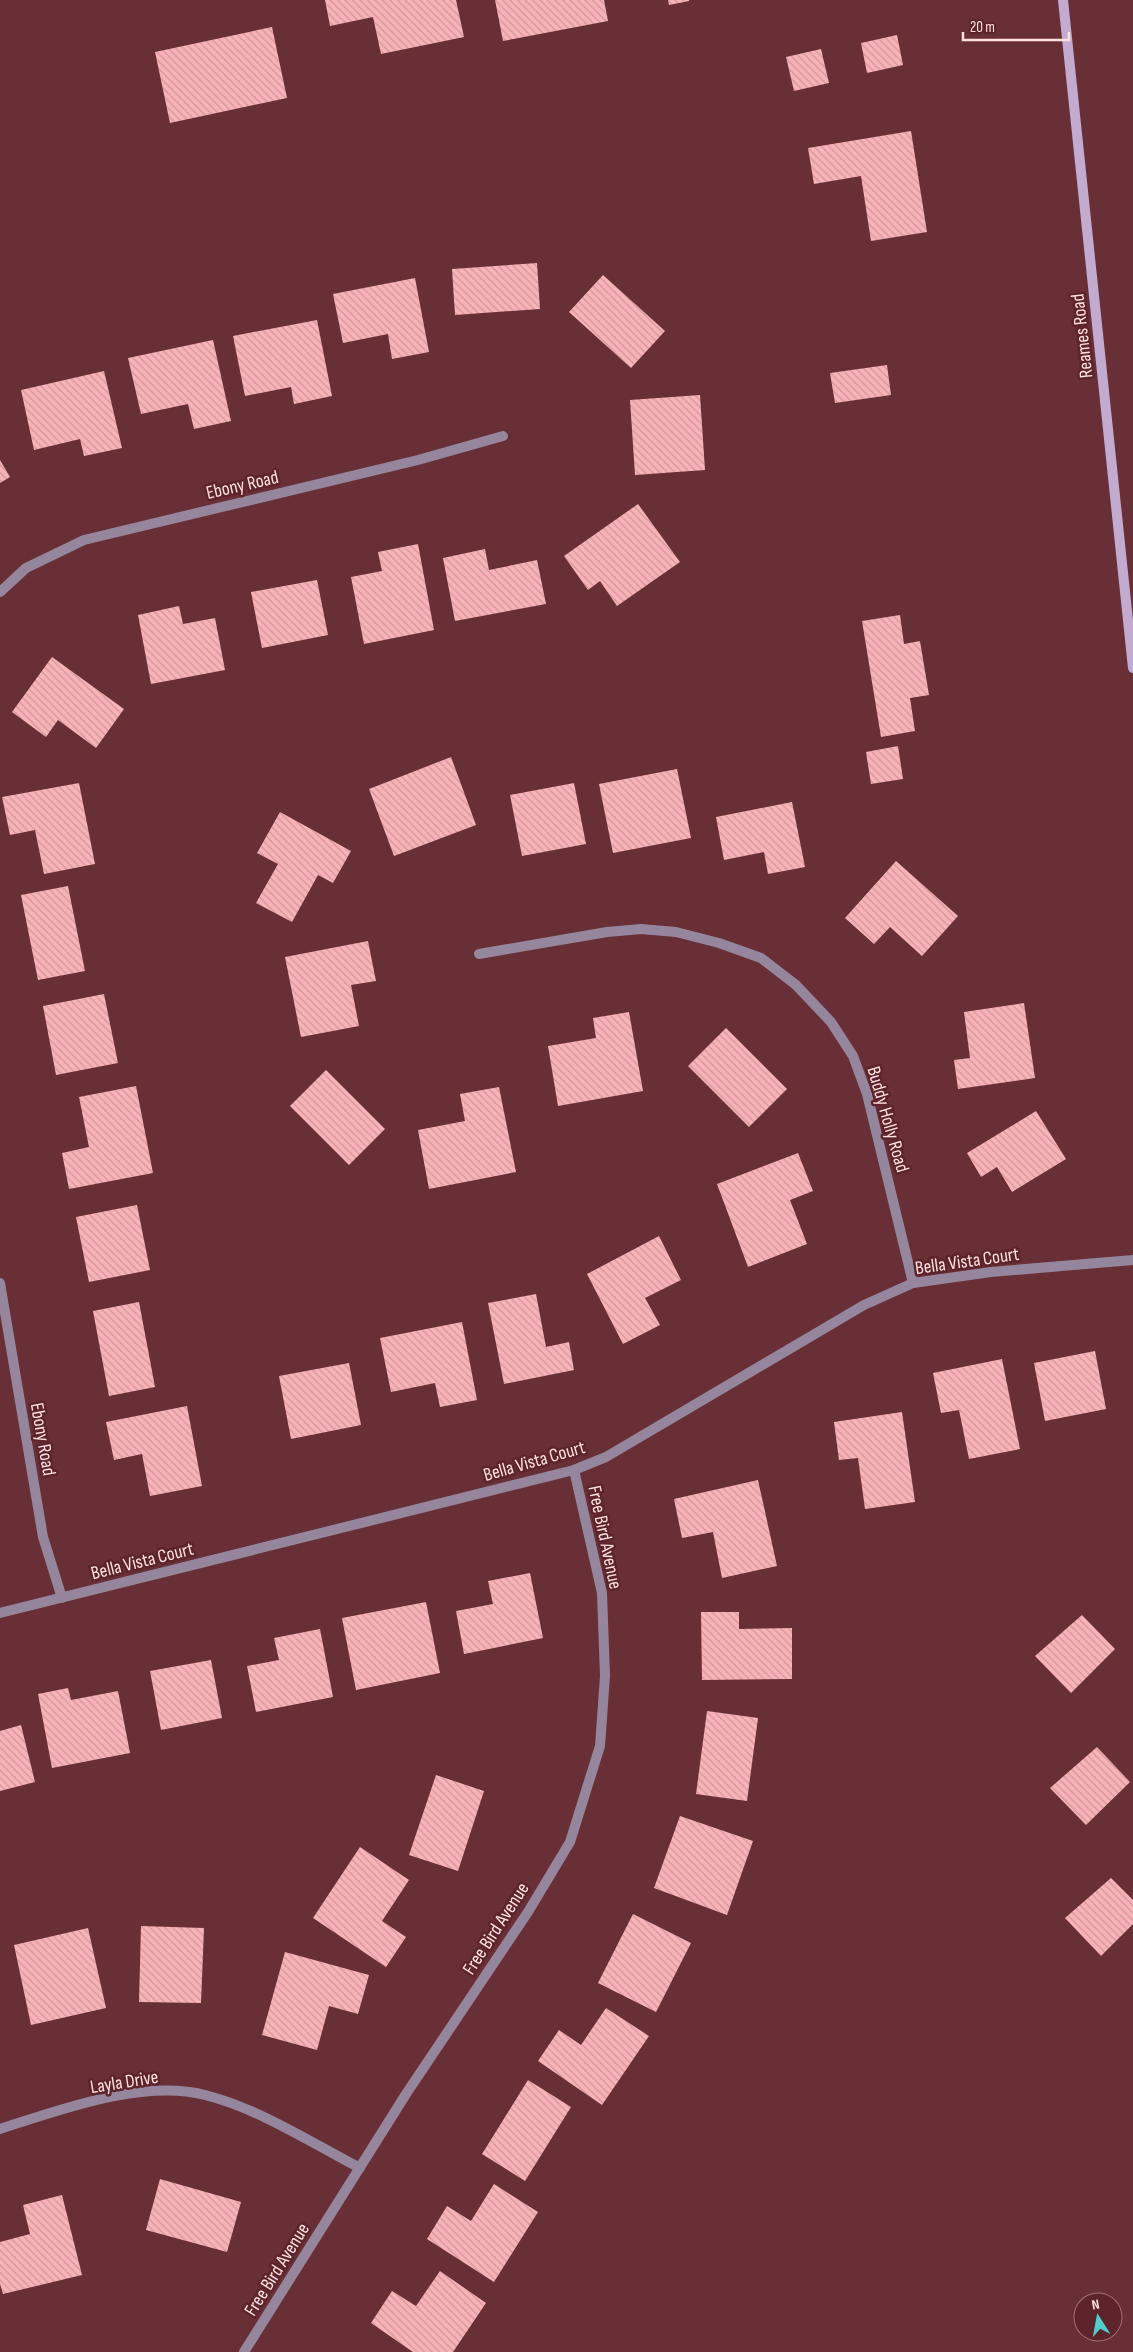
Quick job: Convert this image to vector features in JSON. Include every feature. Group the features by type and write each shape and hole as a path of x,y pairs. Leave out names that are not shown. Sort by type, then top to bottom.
{"main road":[{"name":"Reames Road","path":"1063,0 1133,668"}],"street":[{"name":"Ebony Road","path":"0,592 26,568 84,540 418,460 503,436"},
{"name":"Buddy Holly Road","path":"479,954 641,928 676,932 719,943 761,958 796,985 831,1022 853,1056 867,1094 914,1283"},
{"name":"Bella Vista Court","path":"0,1613 574,1470 606,1457 864,1305 914,1283 991,1272 1133,1260"},
{"name":"Ebony Road","path":"0,1284 43,1537 62,1598"},
{"name":"Free Bird Avenue","path":"244,2352 406,2094 528,1912 570,1842 600,1746 606,1676 602,1593 574,1470"},
{"name":"Layla Drive","path":"0,2129 112,2097 163,2090 204,2094 244,2107 360,2168"}],"building":[{"path":"325,0 456,0 464,37 381,54 373,17 330,26"},
{"path":"495,0 604,0 608,21 503,41"},
{"path":"668,0 689,0 689,1 669,5"},
{"path":"272,27 287,98 170,123 155,52"},
{"path":"897,35 903,65 867,73 861,43"},
{"path":"821,49 829,83 794,91 786,57"},
{"path":"911,131 927,232 871,241 861,176 814,184 808,148"},
{"path":"537,263 540,309 455,315 452,269"},
{"path":"603,275 665,331 631,368 569,312"},
{"path":"415,278 429,352 392,359 388,334 343,343 333,294"},
{"path":"317,320 332,396 294,404 291,387 245,396 233,336"},
{"path":"213,340 231,421 194,429 188,404 141,414 128,358"},
{"path":"887,365 891,395 835,403 830,373"},
{"path":"104,371 122,448 84,456 80,439 34,450 21,390"},
{"path":"700,395 705,470 635,475 630,400"},
{"path":"0,460 10,477 0,483"},
{"path":"638,504 680,562 617,606 600,581 588,590 564,556"},
{"path":"418,544 434,630 364,644 351,577 382,571 378,552"},
{"path":"485,549 489,570 537,560 546,604 455,621 443,558"},
{"path":"317,580 328,635 262,648 251,592"},
{"path":"179,606 183,624 215,618 225,670 151,684 138,615"},
{"path":"900,615 904,644 920,641 929,695 910,698 915,731 881,737 862,621"},
{"path":"52,657 124,709 96,748 58,720 46,737 12,712"},
{"path":"898,746 903,779 871,784 866,752"},
{"path":"451,757 476,825 394,856 369,789"},
{"path":"677,769 691,838 613,853 599,784"},
{"path":"79,783 95,864 44,874 35,830 10,835 2,797"},
{"path":"574,783 586,844 522,856 510,795"},
{"path":"792,802 805,867 768,874 764,852 724,860 716,817"},
{"path":"280,812 351,851 333,883 318,875 292,922 256,903 278,864 257,853"},
{"path":"896,861 958,916 922,956 890,927 874,944 845,918"},
{"path":"68,886 85,971 38,980 21,895"},
{"path":"368,941 376,981 351,985 359,1026 301,1037 285,957"},
{"path":"104,994 118,1063 56,1075 43,1006"},
{"path":"1024,1003 1035,1078 958,1089 954,1060 970,1058 964,1012"},
{"path":"629,1012 643,1091 558,1106 548,1046 596,1038 593,1018"},
{"path":"726,1028 787,1089 749,1127 688,1066"},
{"path":"326,1070 385,1129 349,1165 290,1106"},
{"path":"136,1086 153,1173 69,1189 62,1153 89,1147 79,1097"},
{"path":"499,1087 516,1172 429,1189 418,1130 465,1121 460,1094"},
{"path":"1036,1111 1066,1159 1012,1192 997,1167 981,1177 967,1153"},
{"path":"798,1153 813,1191 790,1200 807,1244 748,1267 717,1184"},
{"path":"137,1205 150,1270 89,1282 76,1217"},
{"path":"659,1236 681,1280 645,1298 660,1325 623,1344 587,1274"},
{"path":"536,1294 546,1347 569,1342 574,1370 504,1384 488,1303"},
{"path":"139,1302 155,1387 109,1396 93,1311"},
{"path":"462,1322 477,1400 440,1407 435,1383 391,1392 380,1338"},
{"path":"1095,1351 1106,1409 1045,1421 1034,1363"},
{"path":"1002,1359 1020,1449 969,1459 959,1410 941,1413 933,1373"},
{"path":"349,1363 361,1425 291,1439 279,1376"},
{"path":"187,1406 202,1486 150,1496 142,1454 114,1460 106,1422"},
{"path":"902,1412 915,1502 865,1509 858,1458 839,1460 834,1422"},
{"path":"758,1480 777,1566 722,1578 713,1532 682,1538 674,1499"},
{"path":"530,1573 543,1638 464,1654 456,1611 493,1604 488,1581"},
{"path":"426,1602 440,1673 356,1690 342,1618"},
{"path":"701,1612 739,1612 739,1629 792,1628 792,1679 702,1680"},
{"path":"1082,1615 1115,1649 1071,1693 1035,1656"},
{"path":"320,1629 333,1697 256,1712 247,1666 279,1660 274,1638"},
{"path":"211,1660 222,1718 161,1730 150,1671"},
{"path":"68,1688 71,1700 118,1691 130,1753 52,1768 38,1694"},
{"path":"707,1711 758,1718 747,1801 696,1794"},
{"path":"21,1725 35,1782 0,1791 0,1731"},
{"path":"1097,1747 1130,1782 1086,1825 1050,1788"},
{"path":"436,1775 484,1791 458,1871 409,1855"},
{"path":"680,1816 753,1841 727,1915 654,1888"},
{"path":"360,1847 409,1880 382,1921 406,1937 386,1967 313,1918"},
{"path":"1111,1878 1133,1900 1133,1924 1101,1956 1065,1918"},
{"path":"633,1914 691,1943 656,2012 598,1983"},
{"path":"141,1926 204,1928 201,2003 139,2002"},
{"path":"88,1928 106,2008 31,2025 14,1945"},
{"path":"285,1952 369,1975 358,2014 329,2006 317,2050 262,2035"},
{"path":"606,2008 649,2036 602,2105 538,2061 559,2030 581,2045"},
{"path":"528,2080 571,2107 525,2181 482,2154"},
{"path":"160,2179 241,2202 227,2252 146,2230"},
{"path":"494,2184 538,2212 494,2282 427,2239 447,2206 471,2221"},
{"path":"62,2195 82,2275 3,2294 0,2284 0,2242 30,2234 23,2205"},
{"path":"440,2271 486,2303 453,2352 413,2352 371,2323 392,2291 416,2306"}]}
